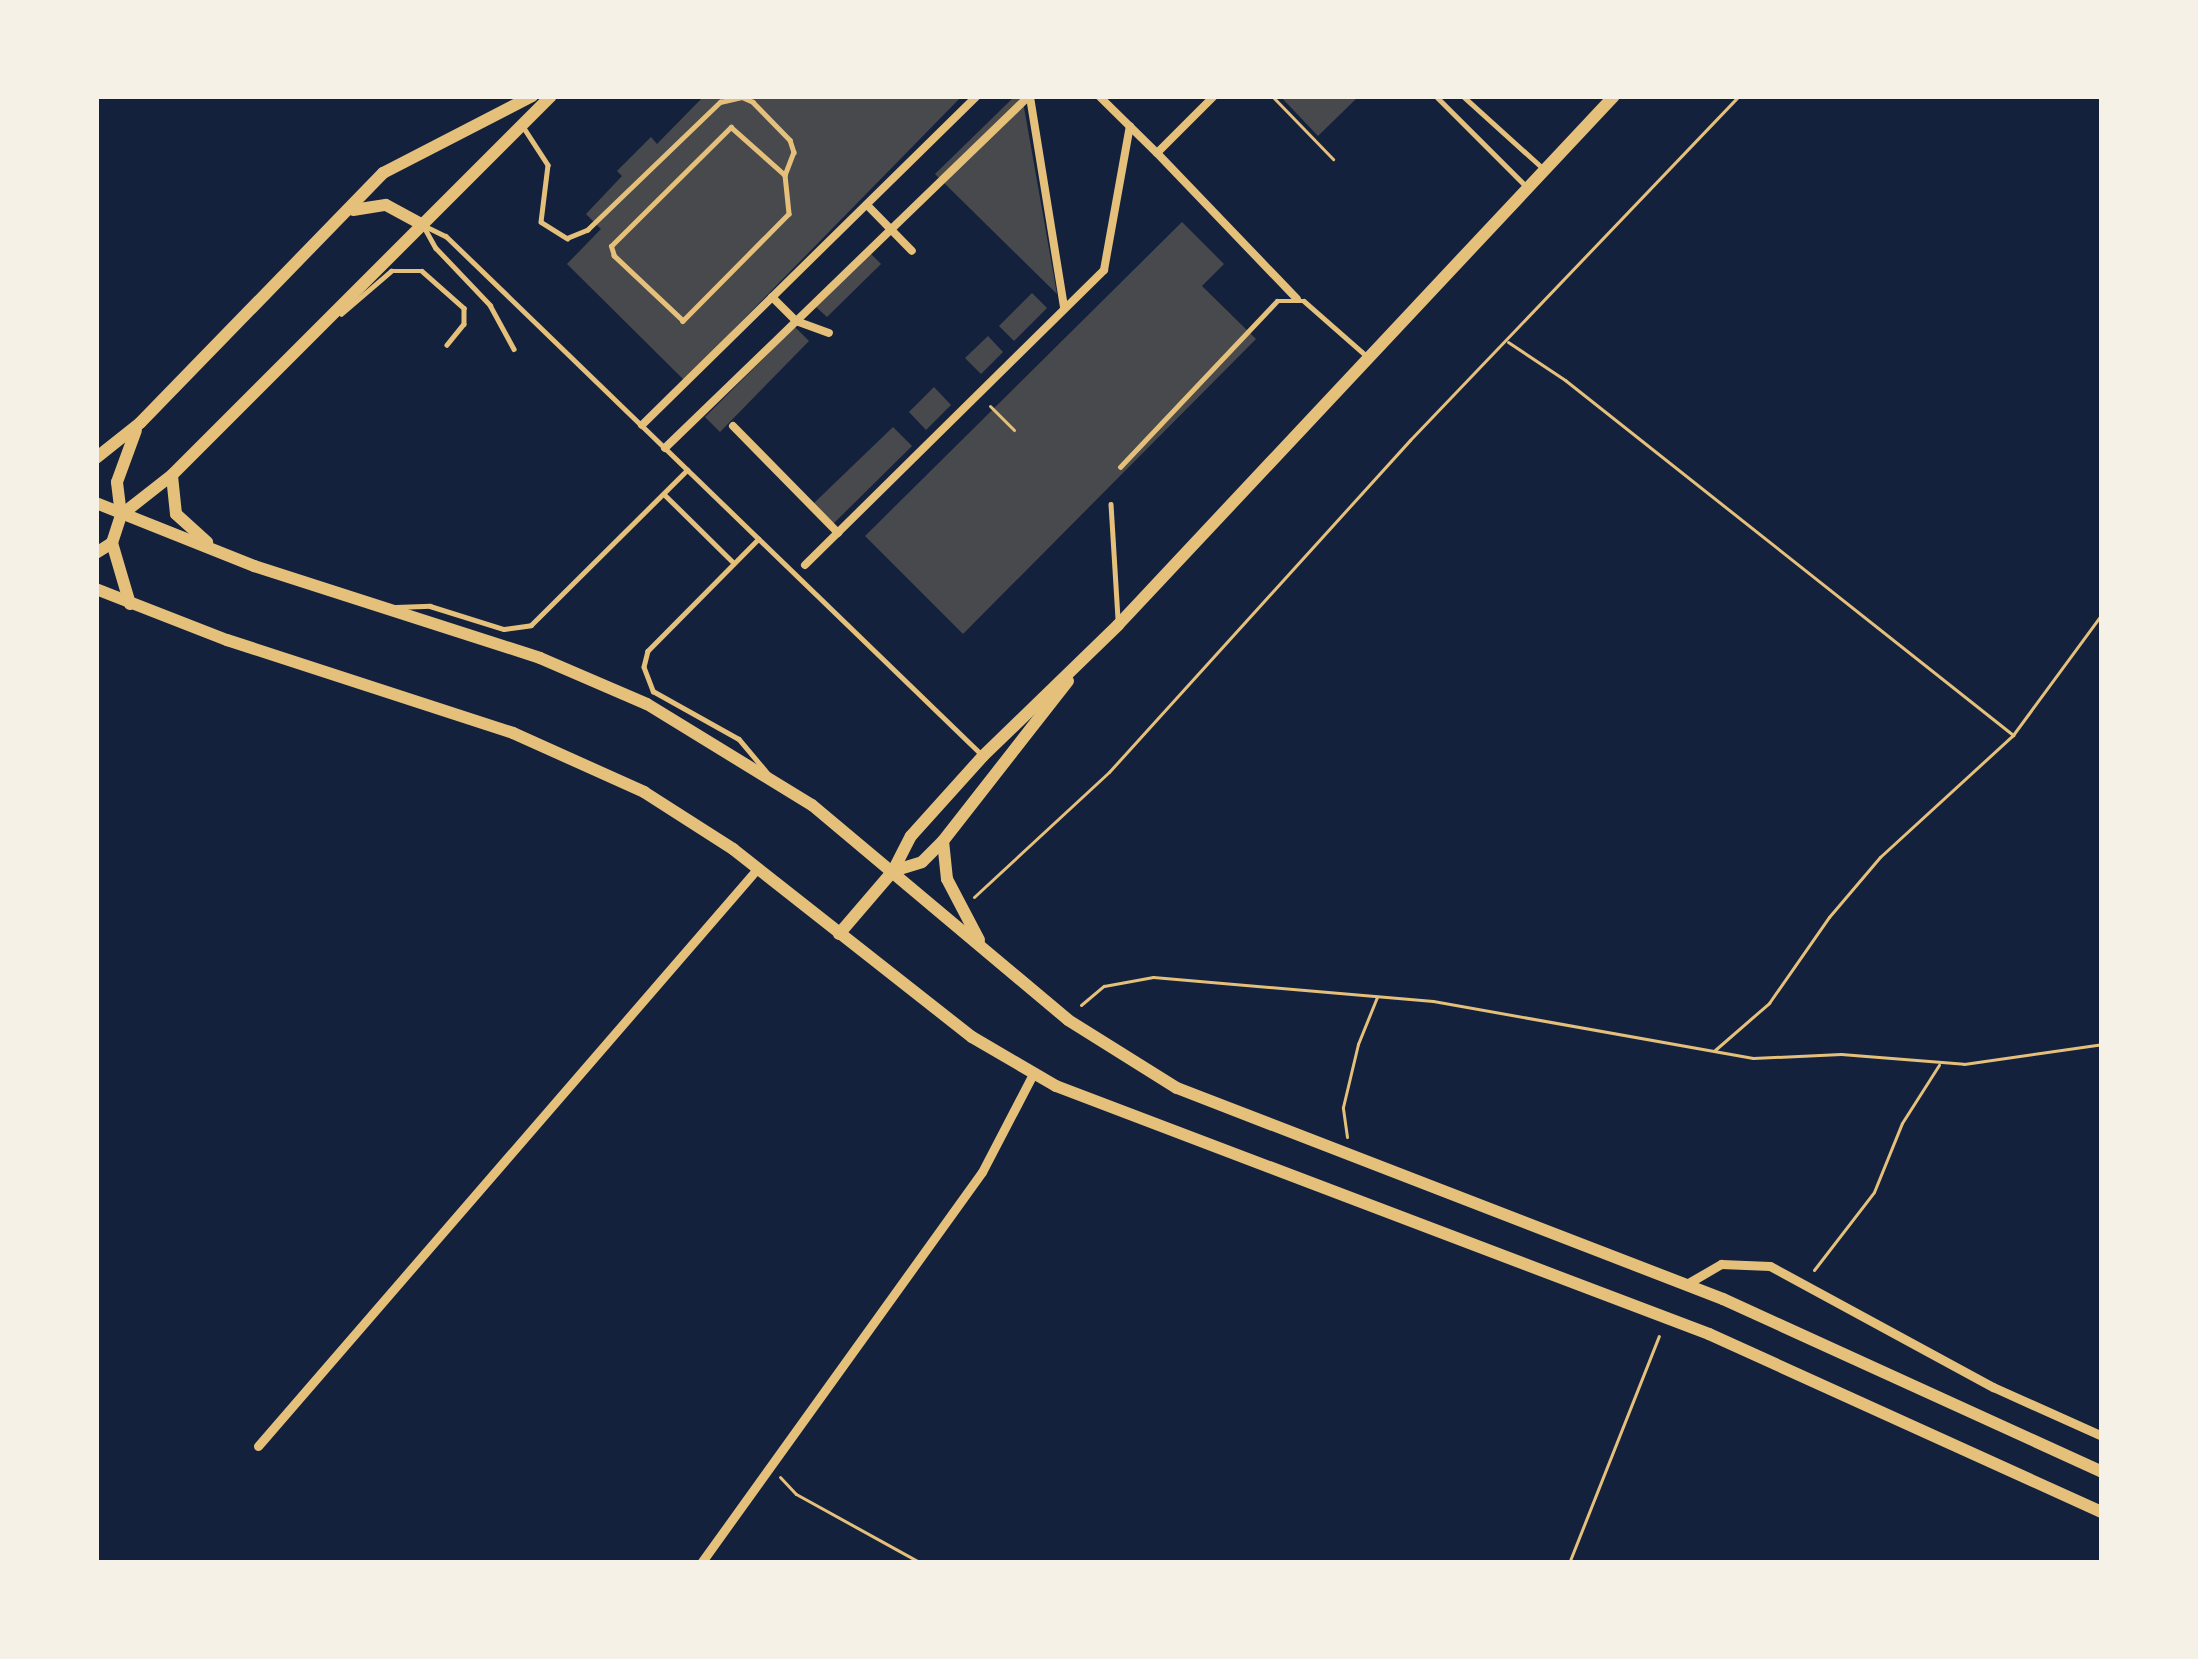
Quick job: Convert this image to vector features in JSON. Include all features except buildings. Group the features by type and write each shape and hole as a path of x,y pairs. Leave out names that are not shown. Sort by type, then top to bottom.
{"street":[{"path":"96,458 140,423 352,210 366,189 404,159 532,96"},
{"path":"122,515 172,475 331,320 551,96"},
{"path":"642,425 977,96"},
{"path":"665,448 1029,96"},
{"path":"1029,96 1064,308"},
{"path":"1099,96 1297,298"},
{"path":"1157,153 1214,96"},
{"path":"839,934 893,871 911,836 983,756 1118,625 1614,96"},
{"path":"805,566 1104,270 1130,126"},
{"path":"352,210 386,205 423,225"},
{"path":"868,205 912,251"},
{"path":"772,297 796,321 829,333"},
{"path":"130,604 112,543 122,515 117,482 140,423"},
{"path":"733,426 838,533"},
{"path":"172,475 170,497 178,519 222,554"},
{"path":"96,503 222,554 577,672 681,722 770,776 893,871 1068,1020 1177,1088 1685,1285 2102,1472"},
{"path":"96,553 112,543"},
{"path":"96,589 546,746 675,810 758,868 972,1037 1033,1074 1666,1318 2102,1512"},
{"path":"893,871 922,862 943,841 1020,748 1078,666"},
{"path":"943,841 944,871 982,947"},
{"path":"258,1446 758,868"},
{"path":"701,1563 982,1172 1033,1074"},
{"path":"1685,1285 1721,1264 1770,1266 1974,1377 2102,1436"}],"lane":[{"path":"1436,96 1527,188"},
{"path":"1463,96 1545,170"},
{"path":"524,128 548,165 541,222 567,238 586,230 720,102 733,98 753,102 790,140 794,152 785,175 789,214 683,321 611,251 731,127 785,175"},
{"path":"423,225 436,248 490,304 514,349"},
{"path":"423,225 446,236 983,756"},
{"path":"331,320 391,271 414,268 430,274 464,308 464,324 447,345"},
{"path":"1120,467 1272,304 1297,298 1368,357"},
{"path":"389,608 418,604 504,629 531,625 687,470"},
{"path":"665,495 735,564"},
{"path":"1111,504 1118,625"},
{"path":"760,539 648,651 645,676 653,692 749,747 770,776"}],"path":[{"path":"1272,96 1333,160"},
{"path":"963,903 998,879 1109,772 1411,440 1739,96"},
{"path":"1508,342 1565,380 2013,735"},
{"path":"992,409 1014,430"},
{"path":"1715,1051 1769,1003 1829,917 1880,857 2013,735 2102,614"},
{"path":"1068,1020 1104,986 1130,977 1432,1000 1776,1060 1841,1054 1940,1063 1995,1062 2102,1045"},
{"path":"1349,1156 1343,1107 1377,997"},
{"path":"1804,1282 1874,1192 1902,1124 1940,1063"},
{"path":"1569,1563 1666,1318"},
{"path":"770,1463 796,1494 921,1563"}]}
